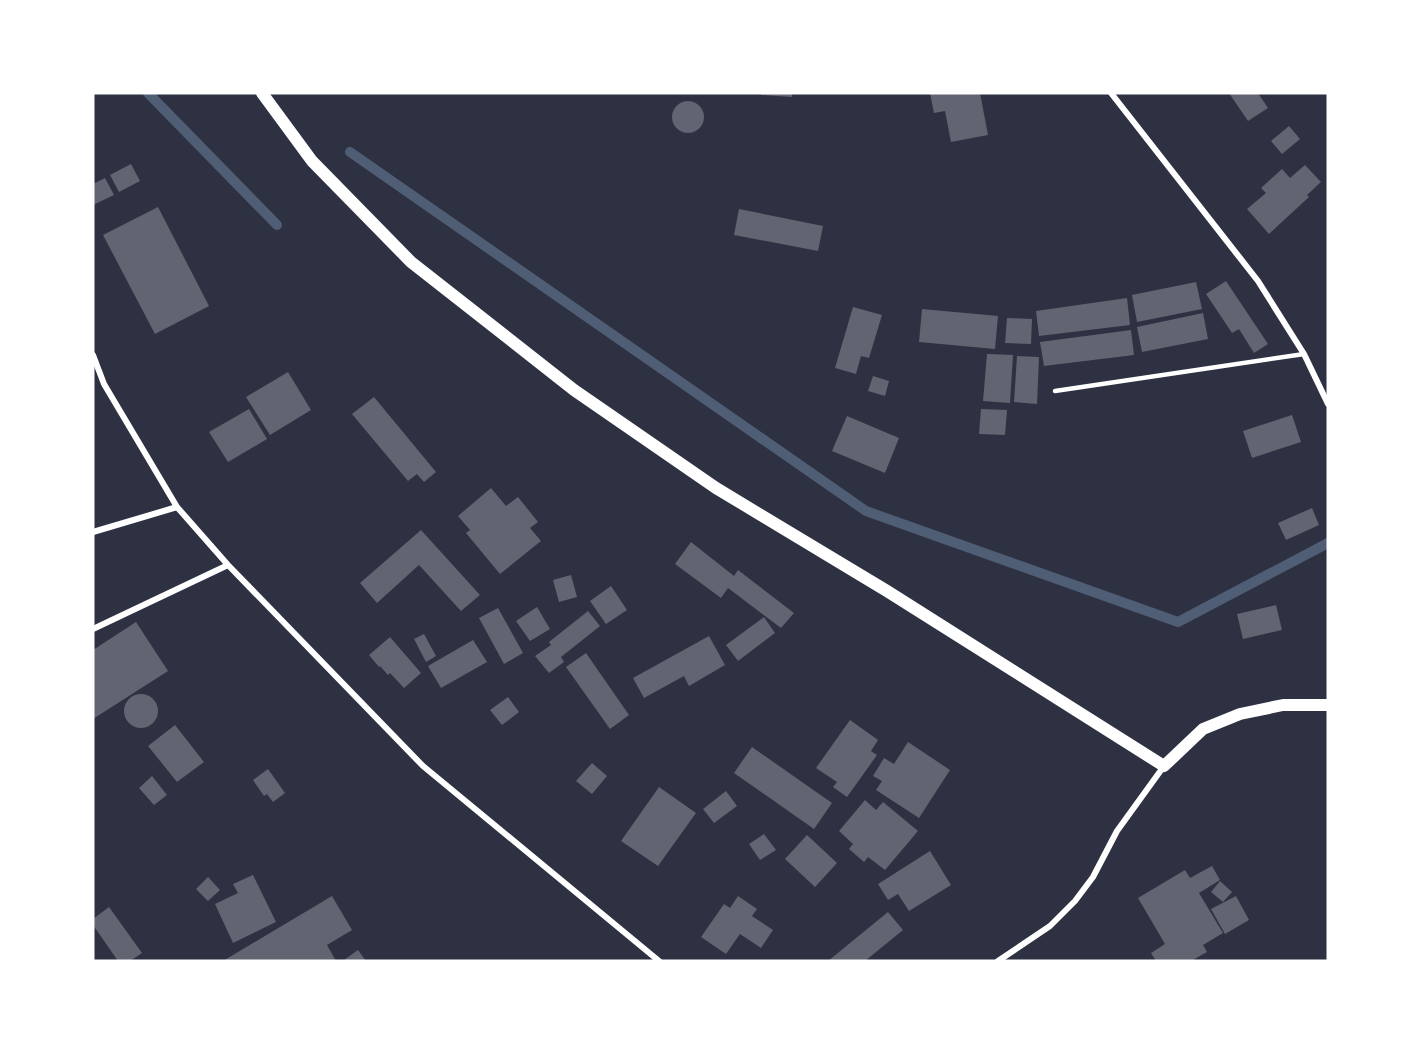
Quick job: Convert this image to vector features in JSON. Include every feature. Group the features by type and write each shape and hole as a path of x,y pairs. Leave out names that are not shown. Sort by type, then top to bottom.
{"main road":[{"path":"262,93 312,161 411,262 574,390 716,488 886,591 1164,766 1203,729 1240,714 1283,705 1328,705"}],"street":[{"path":"1111,93 1258,281 1304,354 1328,404"},
{"path":"93,355 104,384 177,507 228,565 423,766 659,961"},
{"path":"93,532 177,507"},
{"path":"93,629 228,565"},
{"path":"998,961 1050,926 1075,901 1093,877 1117,831 1164,766"}],"lane":[{"path":"1055,392 1304,354"}],"building":[{"path":"761,93 792,93 792,97 761,95"},
{"path":"930,93 980,93 988,135 951,142 945,111 934,113"},
{"path":"1229,93 1258,93 1268,108 1248,121"},
{"path":"688,101 699,106 704,117 699,128 688,133 677,128 672,117 677,106"},
{"path":"1289,126 1300,139 1282,154 1271,141"},
{"path":"131,164 140,181 119,192 110,175"},
{"path":"1305,165 1321,182 1307,195 1309,197 1269,234 1247,209 1266,193 1261,188 1282,169 1290,178"},
{"path":"105,178 114,195 93,205 93,184"},
{"path":"158,207 209,306 155,334 103,235"},
{"path":"739,209 823,226 818,251 734,235"},
{"path":"1226,281 1268,344 1254,353 1239,329 1232,333 1206,294"},
{"path":"1196,282 1202,309 1137,322 1132,295"},
{"path":"1127,298 1130,325 1039,336 1036,311"},
{"path":"853,307 882,315 869,358 861,356 856,374 835,368"},
{"path":"922,309 998,316 995,349 919,342"},
{"path":"1203,313 1208,339 1142,352 1137,327"},
{"path":"1007,318 1032,319 1031,344 1005,343"},
{"path":"1131,330 1134,355 1044,366 1040,342"},
{"path":"987,354 1013,355 1010,403 983,401"},
{"path":"1017,356 1039,357 1037,404 1014,402"},
{"path":"288,372 311,410 270,435 246,397"},
{"path":"873,376 889,381 885,396 868,391"},
{"path":"374,397 436,472 424,482 417,474 408,481 352,414"},
{"path":"249,409 267,439 228,462 209,432"},
{"path":"981,409 1007,410 1005,435 979,434"},
{"path":"1292,415 1301,442 1252,458 1243,431"},
{"path":"847,416 899,438 885,473 832,451"},
{"path":"491,488 506,506 518,497 538,522 530,528 541,541 500,574 466,533 470,530 458,516"},
{"path":"1312,508 1319,525 1286,540 1278,523"},
{"path":"421,530 480,595 461,611 419,565 377,603 360,583"},
{"path":"691,542 734,576 738,570 794,613 781,628 728,588 721,598 675,564"},
{"path":"571,575 577,597 559,602 553,580"},
{"path":"611,586 627,610 606,624 590,601"},
{"path":"1276,605 1282,630 1243,639 1237,614"},
{"path":"537,607 550,629 530,641 516,621"},
{"path":"498,608 523,653 504,664 479,618"},
{"path":"588,611 600,626 561,657 564,662 549,673 535,656 551,645 549,642"},
{"path":"764,617 775,633 738,661 726,645"},
{"path":"136,622 168,671 93,719 93,650"},
{"path":"424,634 436,656 426,662 414,639"},
{"path":"709,636 725,665 689,686 684,676 644,698 633,678"},
{"path":"390,637 421,673 404,688 390,673 388,675 379,667 369,655"},
{"path":"473,640 487,662 441,688 428,666"},
{"path":"586,653 629,715 610,729 566,667"},
{"path":"141,694 153,699 158,711 153,723 141,728 129,723 124,711 129,699"},
{"path":"508,697 519,712 502,725 490,710"},
{"path":"850,720 878,740 871,751 877,755 847,797 833,787 837,782 816,768"},
{"path":"175,725 204,762 177,782 148,746"},
{"path":"908,742 950,770 919,818 876,790 882,781 873,776 884,758 894,764"},
{"path":"752,747 832,803 814,829 734,773"},
{"path":"592,763 607,776 592,794 576,781"},
{"path":"268,769 285,793 273,802 267,794 264,796 253,780"},
{"path":"152,776 167,795 154,805 139,788"},
{"path":"659,787 696,813 658,866 621,841"},
{"path":"726,791 737,806 714,823 703,809"},
{"path":"865,800 876,810 883,802 918,831 885,870 868,857 864,862 849,849 853,844 839,831"},
{"path":"764,834 776,850 760,860 749,844"},
{"path":"807,835 837,863 815,887 785,859"},
{"path":"930,851 951,885 909,911 898,894 888,900 878,884"},
{"path":"1212,866 1220,880 1199,893 1223,933 1203,945 1207,952 1191,961 1156,961 1151,953 1165,944 1138,898 1185,870 1190,878"},
{"path":"253,875 276,922 233,943 215,904 238,893 233,884"},
{"path":"208,877 220,890 208,901 196,889"},
{"path":"1220,881 1232,892 1223,902 1211,892"},
{"path":"332,896 352,930 327,945 336,961 223,961"},
{"path":"738,896 757,909 752,916 773,930 761,948 740,934 726,954 701,937 724,904 730,908"},
{"path":"1236,896 1249,920 1225,934 1211,909"},
{"path":"109,907 142,953 130,961 118,961 93,925 93,919"},
{"path":"888,912 903,930 865,961 828,961"},
{"path":"358,950 366,961 344,960"}],"waterway":[{"path":"148,93 277,225"},
{"path":"350,152 866,511 1178,622 1328,543"}]}
